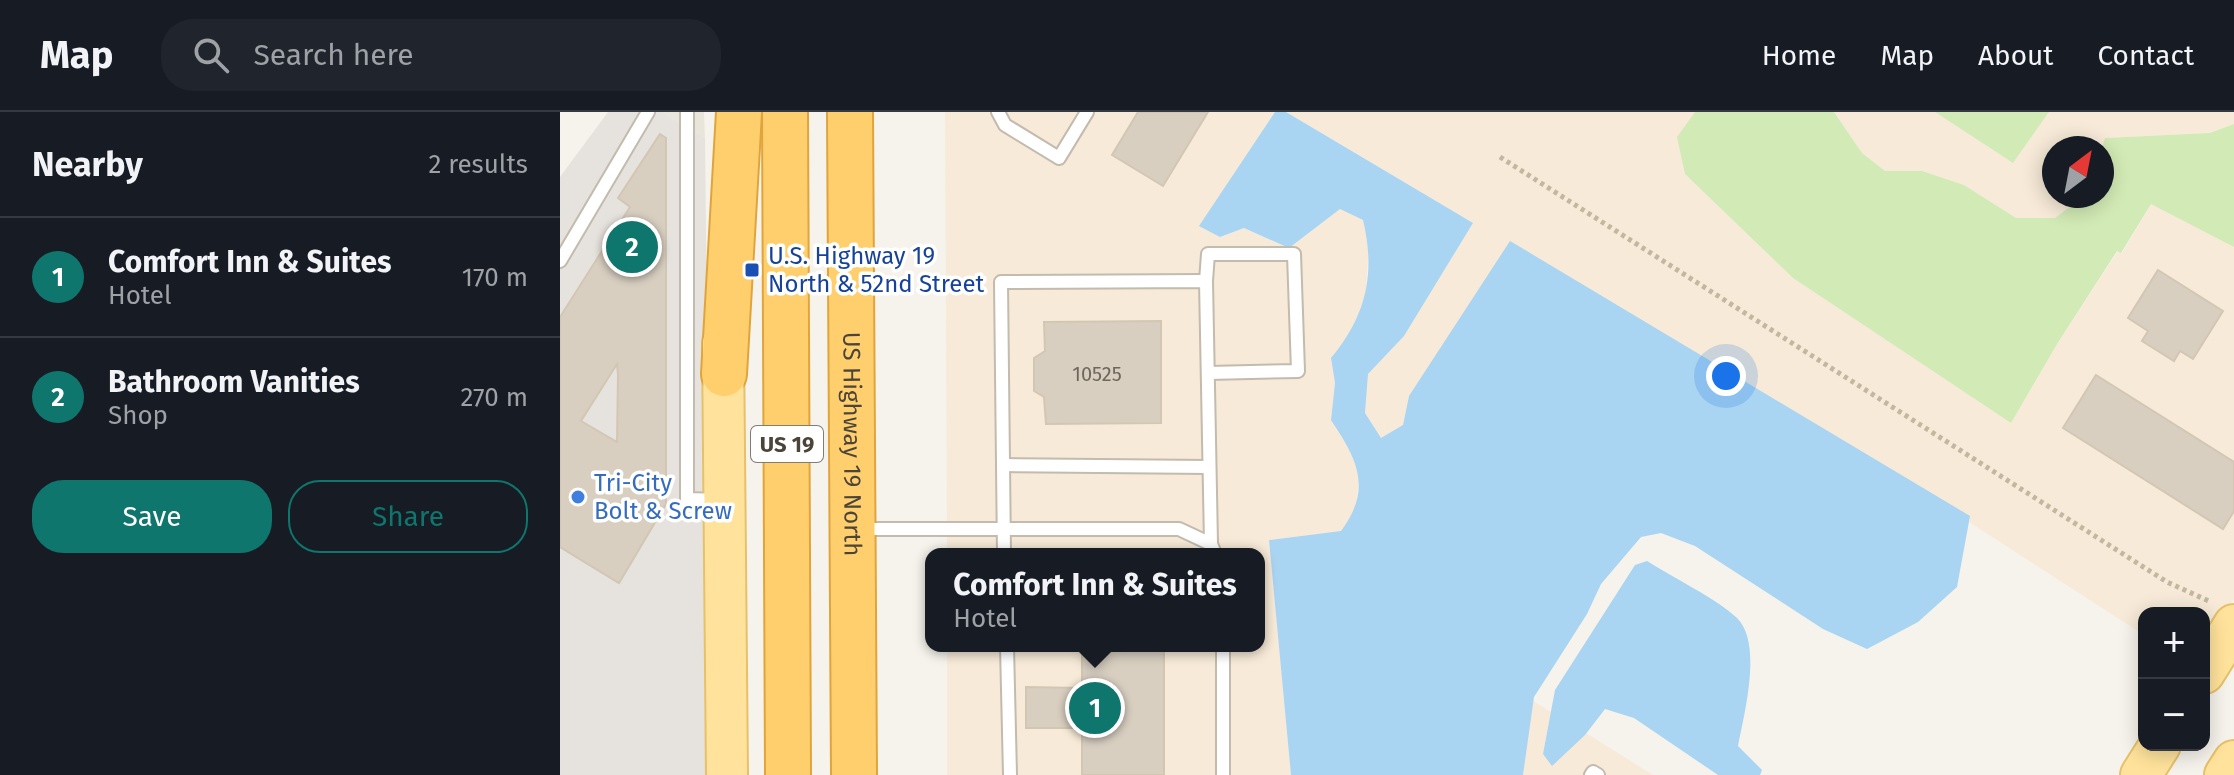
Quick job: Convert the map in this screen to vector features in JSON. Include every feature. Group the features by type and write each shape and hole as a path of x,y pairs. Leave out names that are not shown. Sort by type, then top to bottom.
{"highway":[{"path":"712,382 739,112"},
{"name":"US 19","path":"785,112 788,775"},
{"name":"US Highway 19 North","path":"850,112 854,775"},
{"path":"851,329 874,112"}],"main road":[{"path":"719,112 712,382 725,500 727,775"},
{"path":"2210,659 2228,616"},
{"path":"2141,775 2156,751"},
{"path":"2225,775 2234,761"}],"lane":[{"path":"560,261 648,112"},
{"path":"687,112 712,382"},
{"path":"998,112 1005,125 1059,158 1087,112"},
{"path":"1208,373 1298,371 1294,254 1208,254 1206,281 1209,467 1213,548"},
{"path":"1004,548 1001,282 1206,281"},
{"path":"1003,465 1209,467"},
{"path":"852,529 1179,529 1211,548"},
{"path":"1007,652 1010,775"},
{"path":"1223,652 1223,775"},
{"path":"1591,775 1593,772 1598,775"}],"path":[{"path":"1500,157 2167,582 2228,616"}],"shaded area":[{"path":"608,112 662,112 705,138 712,775 560,775 560,177"},
{"path":"662,112 704,112 705,138"},
{"path":"945,112 1275,112 1200,225 1221,237 1244,228 1289,248 1340,209 1363,220 1369,244 1365,303 1350,336 1331,359 1335,383 1331,419 1349,446 1360,476 1354,513 1341,531 1269,540 1291,775 947,775 947,652 1265,652 1265,548 947,548"},
{"path":"1286,112 1695,112 1678,137 1685,174 1793,278 2011,423 2057,344 2118,251 2122,253 2152,203 2234,247 2234,599 2210,637 2210,607 2138,607 2138,631 1969,522 1970,516 1409,396 1403,425 1381,439 1365,413 1368,374 1404,336 1473,223"},
{"path":"1834,112 1935,112 2013,163 2049,112 2234,112 2234,124 2210,133 2114,138 2042,136 2042,208 2068,208 2055,218 2016,218 1964,185 1922,171 1885,171 1862,153"},
{"path":"1533,701 1551,712 1543,754 1552,765 1586,733 1653,775 1523,775"}],"green space":[{"path":"1695,112 1834,112 1862,153 1885,171 1922,171 1964,185 2016,218 2055,218 2068,208 2114,208 2114,138 2210,133 2234,124 2234,247 2151,204 2121,253 2117,251 2057,344 2011,423 1793,278 1685,174 1677,137"},
{"path":"1935,112 2049,112 2013,163"}],"water":[{"path":"1275,112 1286,112 1473,223 1404,336 1368,374 1365,413 1381,438 1403,425 1409,396 1510,241 1970,516 1957,587 1918,622 1867,649 1823,629 1695,546 1661,533 1641,537 1601,584 1587,614 1534,697 1523,775 1291,775 1269,540 1341,531 1357,501 1359,487 1354,461 1331,420 1335,383 1331,358 1360,310 1368,276 1368,258 1363,220 1340,209 1289,248 1244,228 1220,237 1199,226"},
{"path":"1647,561 1718,603 1745,629 1749,644 1750,680 1738,746 1762,770 1760,775 1718,775 1634,718 1605,709 1585,735 1552,766 1543,754 1555,690 1635,565"}],"building":[{"path":"1138,112 1208,112 1163,186 1112,155"},
{"path":"660,134 666,138 666,504 619,583 560,547 560,317 630,207 618,198","holes":["617,364 617,442 581,421"]},
{"path":"2158,270 2223,311 2193,359 2180,351 2174,361 2142,341 2148,331 2128,318"},
{"path":"1161,321 1161,423 1046,424 1044,397 1034,391 1034,358 1045,351 1044,322"},
{"path":"2096,375 2234,462 2234,511 2223,529 2063,428"},
{"path":"1082,652 1164,652 1164,775 1082,775 1082,728 1026,728 1026,687 1082,688"}],"place":[{"name":"Bathroom Vanities","path":"632,247"},
{"name":"U.S. Highway 19 North & 52nd Street","path":"752,270"},
{"name":"Tri-City Bolt & Screw","path":"578,497"},
{"name":"Comfort Inn & Suites","path":"1095,708"}]}
